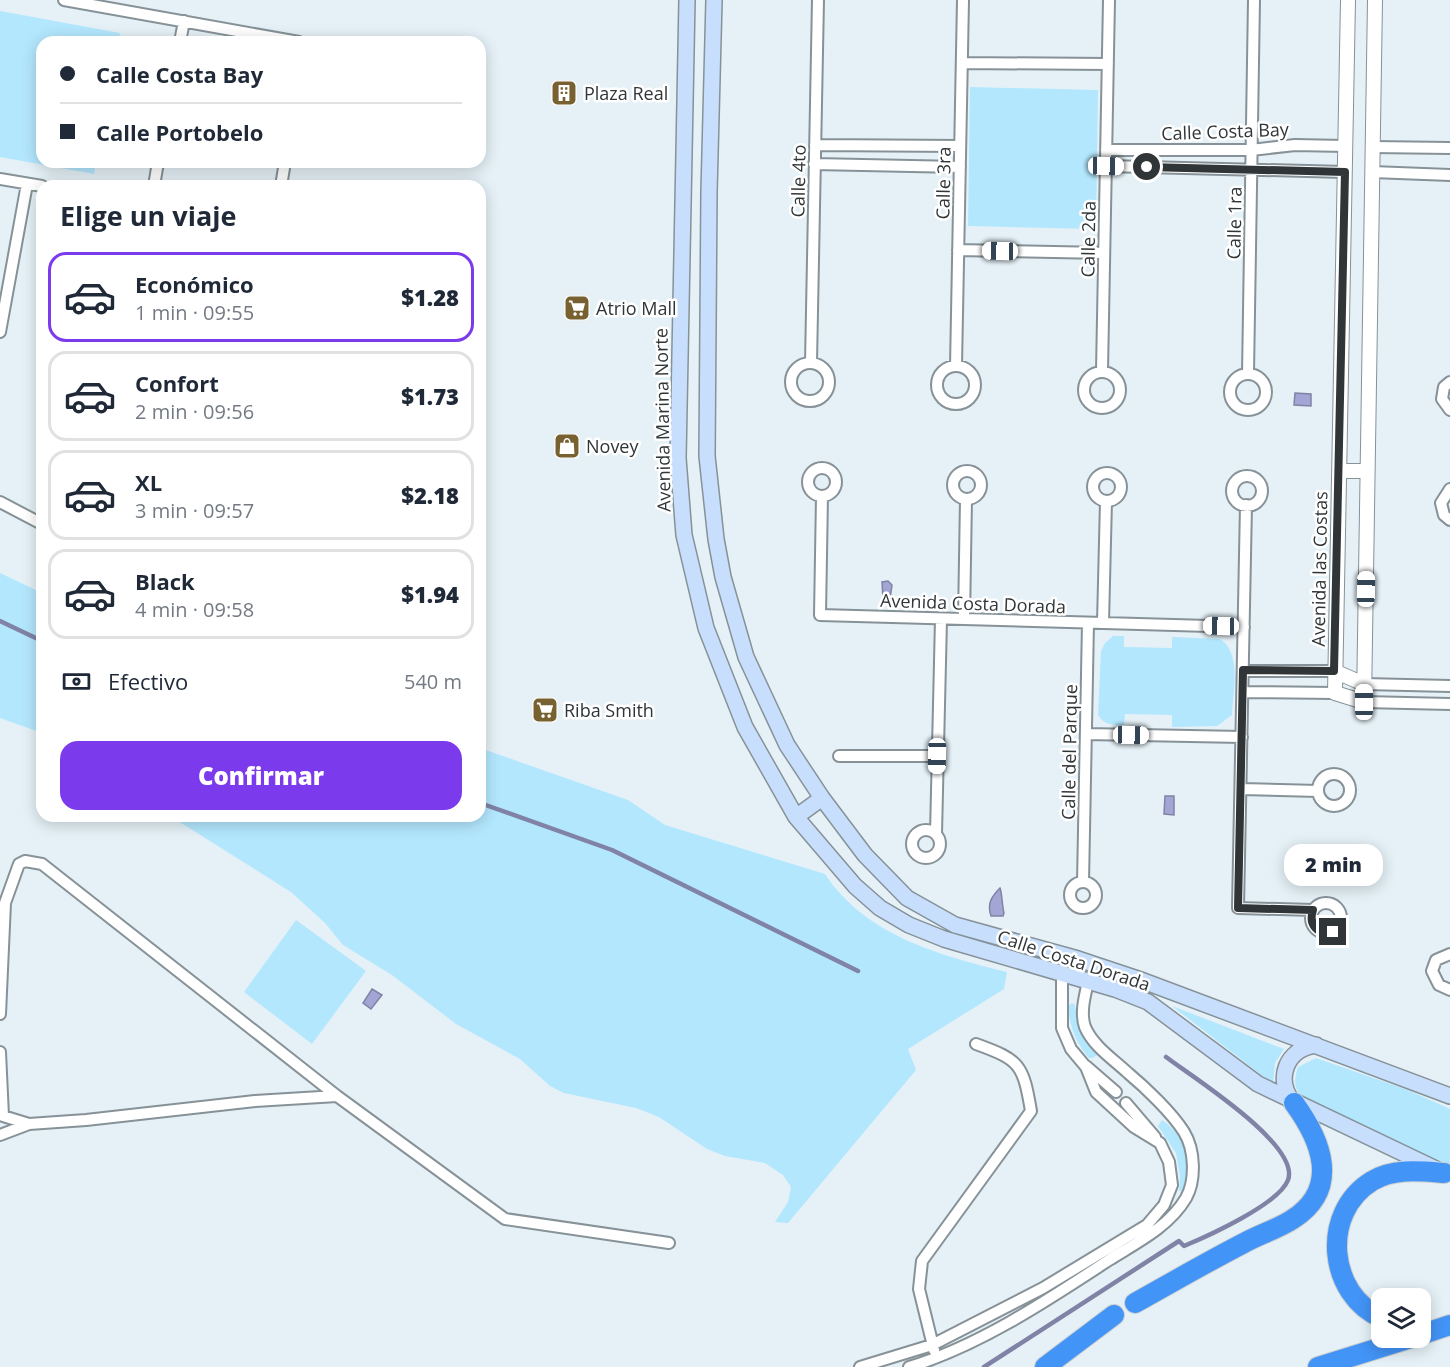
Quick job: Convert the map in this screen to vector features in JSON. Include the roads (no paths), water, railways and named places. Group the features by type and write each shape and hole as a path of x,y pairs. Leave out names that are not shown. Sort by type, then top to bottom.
{"highway":[{"path":"1135,1303 1246,1241 1284,1224 1309,1206 1321,1181 1322,1160 1312,1130 1294,1103"},
{"path":"1371,1312 1352,1297 1341,1276 1337,1242 1347,1208 1365,1186 1383,1176 1415,1171 1448,1174"},
{"path":"1045,1367 1114,1316"},
{"path":"1318,1367 1379,1348"}],"main road":[{"name":"Avenida Marina Norte","path":"687,0 678,458 684,535 706,628 741,716 796,817"},
{"path":"714,0 709,192 707,456 716,539 723,577 746,657 787,745 822,798 796,817"},
{"name":"Calle Costa Dorada","path":"822,798 865,855 907,898 928,912 975,931 1078,959 1138,979 1450,1096"},
{"name":"Calle Costa Dorada","path":"796,817 855,886 880,908 909,925 944,939 1148,1002 1258,1084 1448,1174"},
{"path":"1294,1103 1284,1084 1285,1070 1296,1052 1316,1045"}],"street":[{"path":"64,0 267,36"},
{"name":"Calle 4to","path":"811,363 818,0"},
{"name":"Calle 3ra","path":"956,366 963,0"},
{"name":"Calle 2da","path":"1102,372 1109,0"},
{"name":"Calle 1ra","path":"1248,374 1254,0"},
{"name":"Avenida las Costas","path":"1335,693 1348,0"},
{"path":"1364,702 1375,0"},
{"path":"181,36 184,21"},
{"path":"962,63 1108,64"},
{"path":"815,145 960,146"},
{"name":"Calle Costa Bay","path":"1106,150 1251,150 1294,145 1345,146"},
{"path":"1345,146 1450,148"},
{"path":"814,164 960,167"},
{"name":"Calle Costa Bay","path":"1106,166 1345,172"},
{"path":"1345,172 1450,176"},
{"path":"0,179 36,185"},
{"path":"0,332 27,184"},
{"path":"958,250 1104,253"},
{"path":"1450,382 1442,393 1444,404 1450,410"},
{"path":"1339,471 1367,471"},
{"path":"1450,489 1441,503 1444,515 1450,520"},
{"name":"Avenida Costa Dorada","path":"822,496 820,615 1244,627"},
{"path":"964,619 966,499"},
{"path":"1103,623 1106,501"},
{"path":"0,502 36,521"},
{"path":"1246,505 1238,908 1313,910"},
{"path":"936,834 941,619"},
{"name":"Calle del Parque","path":"1083,882 1088,623"},
{"path":"1243,670 1334,671 1364,684 1450,686"},
{"path":"1243,692 1335,693 1364,702 1450,704"},
{"path":"1086,734 1242,737"},
{"path":"839,756 937,756"},
{"path":"1241,789 1318,791"},
{"path":"0,1014 5,903 20,864 25,861 42,864 337,1096 506,1219 669,1242"},
{"path":"1450,954 1436,960 1432,971 1439,986 1450,990"},
{"path":"1062,975 1062,1028 1071,1049 1083,1064 1116,1092"},
{"path":"909,1367 938,1359 1050,1299 1173,1216 1187,1196 1192,1163 1185,1133 1140,1083 1096,1044 1085,1025 1083,1007 1088,982"},
{"path":"938,1359 932,1345 920,1289 922,1261 1031,1111 1026,1083 1018,1064 1001,1053 976,1044"},
{"path":"0,1052 3,1116 29,1124"},
{"path":"1083,1064 1096,1092 1111,1107 1160,1143"},
{"path":"0,1135 29,1124 86,1120 231,1103 337,1096"},
{"path":"860,1367 932,1345 1044,1288 1147,1225 1164,1205 1172,1185 1169,1162 1160,1143 1126,1103"}],"waterway":[{"path":"0,621 36,638"},
{"path":"486,805 612,850 858,971"},
{"path":"984,1367 1179,1241 1184,1246 1257,1209 1282,1189 1288,1180 1288,1165 1262,1131 1219,1095 1166,1057"}],"place":[{"name":"Plaza Real","path":"564,93"},
{"name":"Atrio Mall","path":"577,308"},
{"name":"Novey","path":"567,446"},
{"name":"Riba Smith","path":"545,710"}]}
